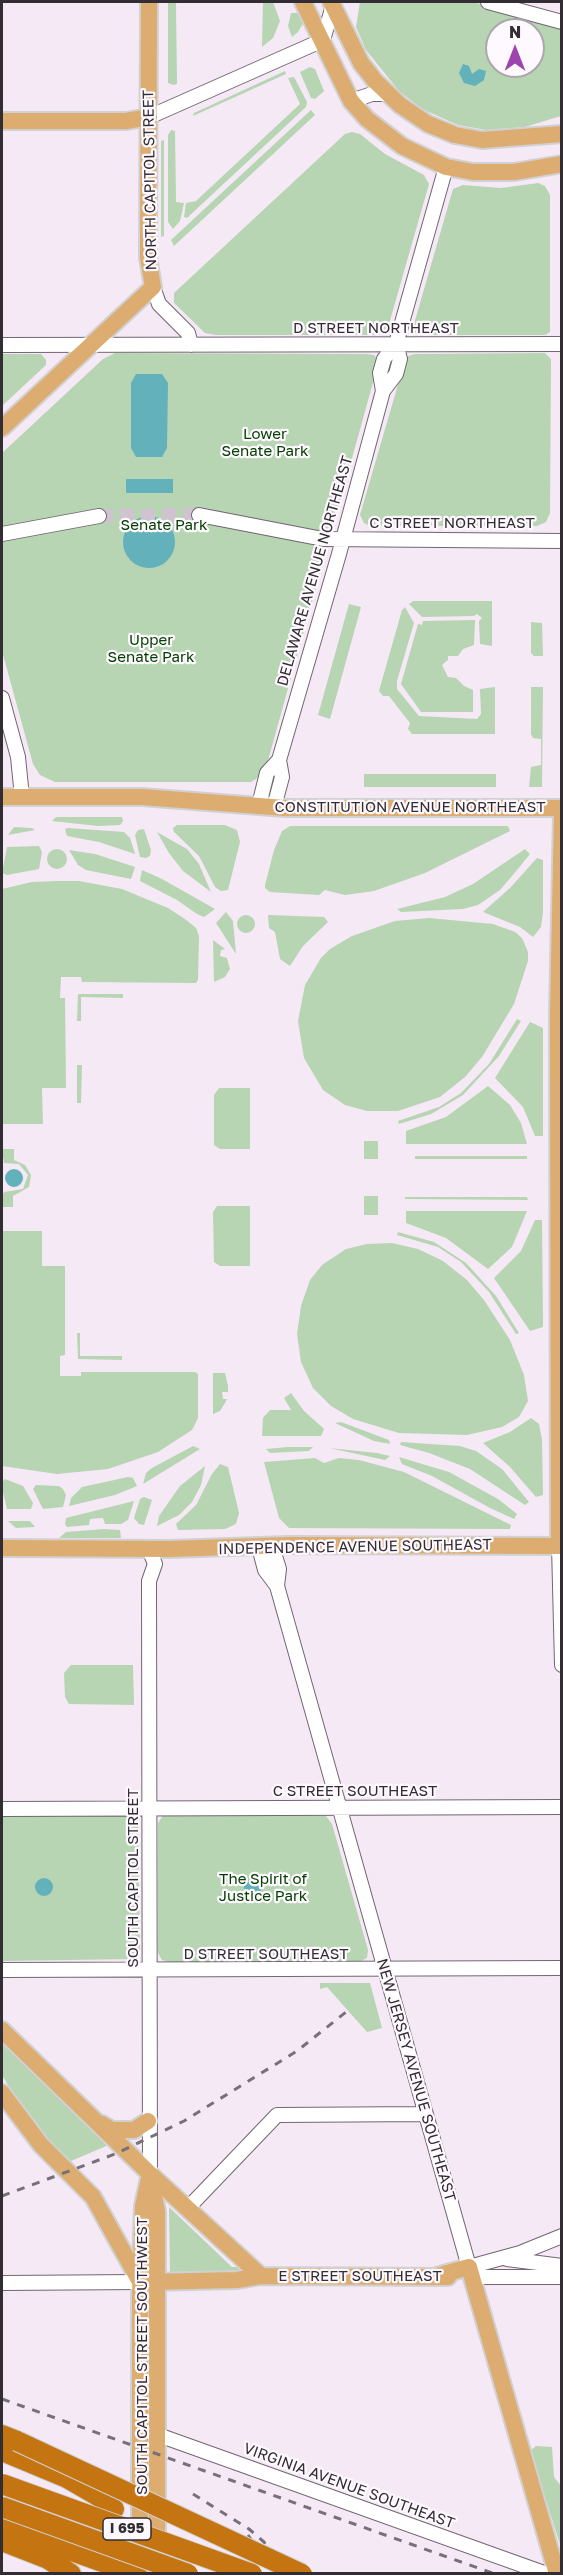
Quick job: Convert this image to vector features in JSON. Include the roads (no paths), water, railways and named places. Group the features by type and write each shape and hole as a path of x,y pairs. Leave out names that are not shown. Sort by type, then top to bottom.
{"highway":[{"path":"7,2449 98,2496 141,2540 159,2574"},
{"path":"7,2449 302,2574"},
{"name":"I 695","path":"2,2484 252,2574"},
{"name":"I 695","path":"2,2507 188,2574"},
{"path":"2,2526 138,2574"},
{"path":"2,2541 42,2556 71,2574"},
{"path":"2,2554 49,2574"}],"main road":[{"name":"NORTH CAPITOL STREET","path":"148,2 148,258 153,287"},
{"path":"303,2 323,40 337,76 351,100 367,119 402,146 446,167 473,172 498,173 561,164"},
{"path":"334,3 361,63"},
{"path":"323,40 333,43 361,63 387,94 417,118 455,135 494,140 561,134"},
{"path":"2,122 126,121 149,117"},
{"path":"2,428 153,287"},
{"name":"CONSTITUTION AVENUE NORTHEAST","path":"2,797 142,797 267,806 561,810"},
{"path":"560,1546 561,810"},
{"name":"INDEPENDENCE AVENUE SOUTHEAST","path":"2,1548 560,1546"},
{"path":"2,2030 150,2174 261,2276"},
{"path":"2,2092 41,2145 93,2198 140,2282"},
{"path":"96,2120 112,2130 134,2130 148,2121"},
{"path":"150,2174 157,2211 159,2574"},
{"name":"SOUTH CAPITOL STREET SOUTHWEST","path":"138,2574 142,2206 150,2174"},
{"name":"E STREET SOUTHEAST","path":"140,2282 237,2280 261,2276 437,2277 470,2272"},
{"name":"NEW JERSEY AVENUE SOUTHEAST","path":"470,2272 557,2574"}],"street":[{"path":"489,2 561,22"},
{"path":"149,117 323,40 334,3"},
{"path":"351,100 372,94 387,94"},
{"name":"DELAWARE AVENUE NORTHEAST","path":"267,806 282,777 279,759 383,391 382,366 384,359 396,344 446,167"},
{"name":"NORTH CAPITOL STREET","path":"153,287 159,304 189,333 191,345"},
{"name":"D STREET NORTHEAST","path":"2,345 561,344"},
{"name":"C STREET NORTHEAST","path":"199,514 323,539 561,541"},
{"path":"2,534 99,516"},
{"path":"2,698 18,757 22,797"},
{"path":"560,1546 561,1665"},
{"name":"NEW JERSEY AVENUE SOUTHEAST","path":"266,1547 279,1569 277,1586 470,2272"},
{"name":"SOUTH CAPITOL STREET","path":"149,1549 144,1563 149,1581 148,2121 150,2174"},
{"name":"C STREET SOUTHEAST","path":"2,1809 561,1807"},
{"name":"D STREET SOUTHEAST","path":"2,1970 561,1968"},
{"path":"187,2209 277,2115 426,2114"},
{"path":"470,2272 561,2236"},
{"path":"502,2258 561,2266"},
{"name":"E STREET SOUTHEAST","path":"470,2272 561,2277"},
{"path":"2,2283 140,2282"},
{"name":"VIRGINIA AVENUE SOUTHEAST","path":"141,2429 547,2574"}],"water":[{"path":"463,64 469,66 472,74 479,69 485,71 485,76 484,80 475,86 464,83 459,73"},
{"path":"136,374 162,374 168,383 167,448 162,457 136,457 131,448 131,383"},
{"path":"126,479 173,479 173,493 126,493"},
{"path":"149,516 159,518 167,524 173,532 175,542 173,552 167,560 159,566 149,568 139,566 131,560 125,552 123,542 125,532 131,524 139,518"},
{"path":"10,1169 18,1169 23,1174 21,1185 10,1187 5,1182 5,1174"},
{"path":"40,1878 48,1878 53,1883 51,1894 40,1896 35,1891 35,1883"},
{"path":"253,1878 259,1881 262,1887 259,1893 253,1896 247,1893 244,1887 247,1881"}],"tunnel":[{"path":"99,516 199,515"}],"railway":[{"path":"2,2196 115,2154 184,2121 297,2051 346,2012"},
{"path":"2,2399 495,2574"},
{"path":"193,2494 249,2529 264,2542 286,2574"},
{"path":"248,2535 274,2574"}],"park label":[{"name":"Lower Senate Park","path":"265,442"},
{"name":"Senate Park","path":"164,525"},
{"name":"Upper Senate Park","path":"151,648"},
{"name":"The Spirit of Justice Park","path":"263,1888"}]}
